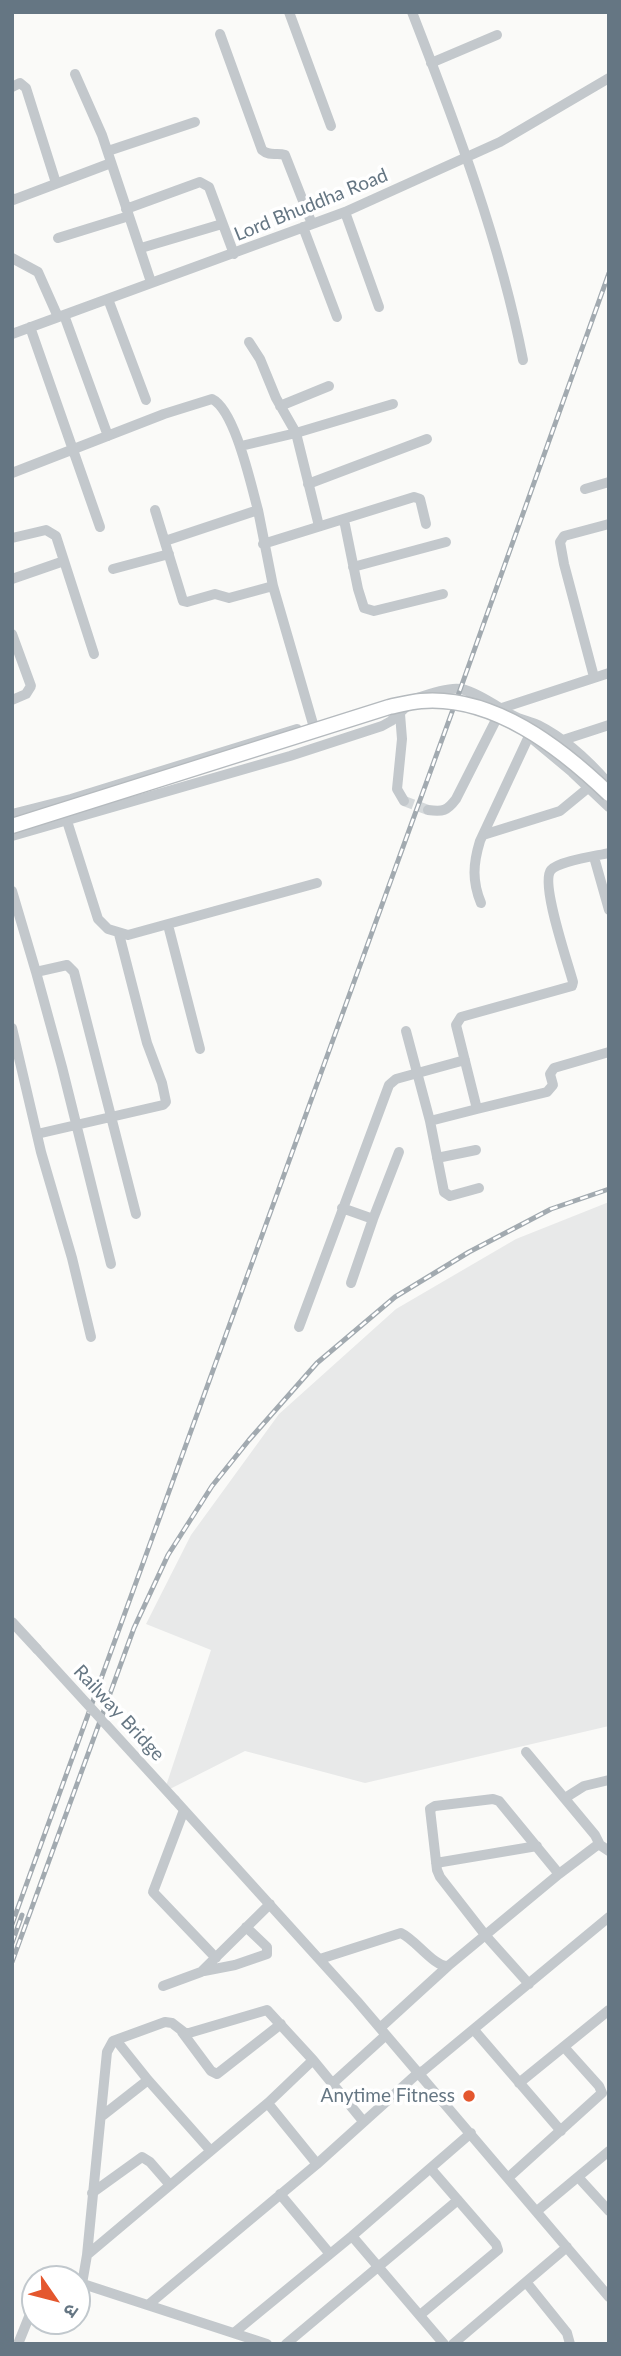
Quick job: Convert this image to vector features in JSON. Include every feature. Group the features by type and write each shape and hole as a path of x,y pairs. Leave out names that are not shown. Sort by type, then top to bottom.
{"main road":[{"path":"12,826 389,707 420,701 459,704 494,713 536,734 609,794"}],"street":[{"path":"289,12 331,126"},
{"path":"412,12 500,263 523,360"},
{"path":"220,34 262,150 270,155 285,155 337,317"},
{"path":"431,63 497,35"},
{"path":"75,74 108,151 151,282"},
{"name":"Lord Bhuddha Road","path":"12,334 345,212 500,142 609,78"},
{"path":"12,87 20,83 26,88 56,183"},
{"path":"108,151 195,122"},
{"path":"12,200 111,163"},
{"path":"58,239 203,182 209,187 234,254"},
{"path":"345,212 379,307"},
{"path":"141,248 222,224"},
{"path":"12,258 38,272 61,316 108,436"},
{"path":"108,299 146,400"},
{"path":"30,327 100,527"},
{"path":"249,342 296,433 319,526"},
{"path":"280,406 329,386"},
{"path":"12,473 174,411 212,399 222,405 241,446 258,510 273,586 313,724"},
{"path":"241,446 296,433 393,404"},
{"path":"309,484 427,439"},
{"path":"585,489 609,482"},
{"path":"263,544 417,497 420,499 426,524"},
{"path":"155,510 181,598 185,602 215,594 229,598 273,586"},
{"path":"165,541 258,510"},
{"path":"344,520 361,604 369,611 443,594"},
{"path":"594,677 560,542 564,536 609,524"},
{"path":"12,538 46,530 52,531 56,536 94,654"},
{"path":"353,567 446,542"},
{"path":"113,569 169,554"},
{"path":"12,579 64,561"},
{"path":"12,634 31,686 26,694 12,700"},
{"path":"428,810 440,812 449,809 502,708 609,673"},
{"path":"12,814 71,799 390,702 415,699 440,690 460,690 457,688 502,708 529,736 609,807"},
{"path":"12,836 290,756 382,726 391,722 415,699"},
{"path":"400,714 402,739 397,789 404,801"},
{"path":"512,716 537,724 563,740 609,784"},
{"path":"563,740 609,725"},
{"path":"481,903 476,891 473,867 483,835 529,736"},
{"path":"483,835 560,811 589,788"},
{"path":"67,821 98,919 102,925 119,934 128,935 168,925 317,883"},
{"path":"477,1109 456,1025 461,1017 572,986 547,882 552,868 609,853"},
{"path":"594,857 609,910"},
{"path":"12,891 36,972 111,1264"},
{"path":"168,925 200,1049"},
{"path":"37,1134 163,1105 166,1098 147,1043 119,934"},
{"path":"36,972 67,965 74,972 136,1214"},
{"path":"12,1028 91,1337"},
{"path":"406,1031 446,1195 478,1188"},
{"path":"430,1121 547,1092 553,1085 550,1074 554,1068 609,1052"},
{"path":"299,1327 389,1085 396,1079 465,1060"},
{"path":"437,1158 476,1150"},
{"path":"351,1283 399,1152"},
{"path":"342,1208 373,1219"},
{"name":"Railway Bridge","path":"12,1622 320,1959 609,2297"},
{"path":"333,2083 449,1966 559,1874 604,1848 526,1752"},
{"path":"565,1798 583,1786 609,1780"},
{"path":"529,1984 486,1936 440,1877 430,1809 435,1806 493,1799 499,1801 559,1874"},
{"path":"184,1810 153,1892 216,1958"},
{"path":"436,1863 537,1846"},
{"path":"201,1972 270,1904"},
{"path":"148,2305 317,2164 418,2073 474,2030 609,1917"},
{"path":"163,1986 201,1972 267,1954 267,1947 246,1927"},
{"path":"320,1959 401,1933 411,1938 440,1965 449,1966"},
{"path":"182,2032 189,2033 262,2010 270,2011 363,2121"},
{"path":"519,2083 607,2014"},
{"path":"84,2265 109,2045 165,2022 182,2032 211,2071 217,2074 281,2024"},
{"path":"474,2030 561,2131"},
{"path":"116,2040 210,2150"},
{"path":"509,2177 602,2093 600,2086 565,2047"},
{"path":"87,2255 269,2102 313,2060"},
{"path":"102,2116 148,2080"},
{"path":"269,2102 317,2164"},
{"path":"235,2332 471,2133"},
{"path":"537,2211 609,2151"},
{"path":"92,2193 142,2157 150,2162 170,2185"},
{"path":"420,2315 498,2250 496,2244 431,2169"},
{"path":"578,2177 609,2211"},
{"path":"599,2201 609,2192"},
{"path":"280,2194 330,2254"},
{"path":"286,2344 458,2200"},
{"path":"352,2236 444,2344"},
{"path":"453,2344 567,2247"},
{"path":"526,2282 568,2333 570,2344"},
{"path":"91,2287 267,2344"}],"shaded area":[{"path":"609,1202 609,1726 365,1783 245,1751 164,1792 211,1650 146,1624 191,1535 279,1414 396,1309 516,1239"}],"tunnel":[{"path":"404,801 428,810"}],"railway":[{"path":"12,1924 609,273"},
{"path":"12,1962 134,1628 168,1555 212,1486 317,1363 395,1297 469,1252 551,1209 609,1189"},
{"path":"12,1943 22,1915"}],"place":[{"name":"Anytime Fitness","path":"469,2096"}]}
